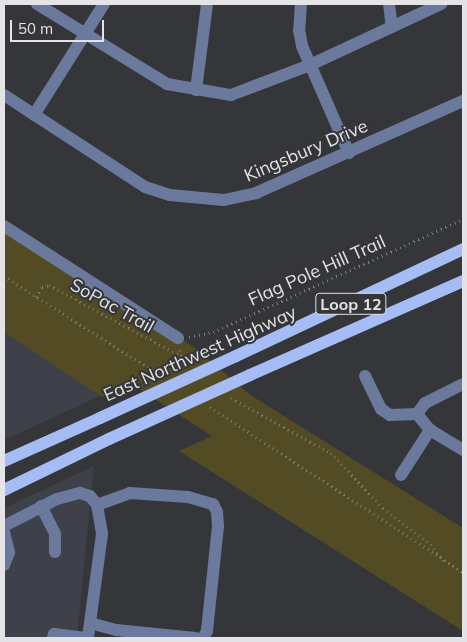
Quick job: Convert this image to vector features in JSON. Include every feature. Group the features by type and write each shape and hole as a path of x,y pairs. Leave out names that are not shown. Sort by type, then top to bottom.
{"main road":[{"name":"East Northwest Highway","path":"4,460 236,356 463,249"},
{"name":"Loop 12","path":"4,490 109,439 463,280"}],"street":[{"path":"37,4 85,36 168,84 231,96 310,66 441,4"},
{"path":"34,115 104,4"},
{"path":"196,90 207,4"},
{"path":"301,4 299,30 310,66 349,153"},
{"path":"389,4 392,27"},
{"name":"Kingsbury Drive","path":"4,95 145,187 192,199 224,200 256,193 463,101"},
{"path":"4,226 178,338"},
{"path":"365,376 381,409 390,415 417,414"},
{"path":"417,414 425,403 463,384"},
{"path":"417,414 430,430 463,450"},
{"path":"401,475 430,430"},
{"path":"4,526 41,506 80,493 90,496 97,505 102,534 88,638 54,634 53,638"},
{"path":"97,505 130,493 188,497 213,504 218,512 207,631 203,638"},
{"path":"41,506 55,534 55,552"},
{"path":"4,532 9,552 4,565"},
{"path":"90,623 116,630 196,638"}],"path":[{"name":"Flag Pole Hill Trail","path":"178,338 213,332 463,218"},
{"path":"4,276 168,380"},
{"name":"SoPac Trail","path":"36,297 42,287 49,285 181,356"},
{"path":"178,338 181,356 190,369"},
{"path":"226,394 331,452 383,508 431,544 444,560"},
{"path":"202,402 463,572"}],"shaded area":[{"path":"4,219 198,350 249,394 463,528 463,631 179,451 212,436 133,385 110,399 100,396 4,332"},
{"path":"4,332 100,396 4,440"},
{"path":"94,466 77,638 4,638 4,508"}]}
